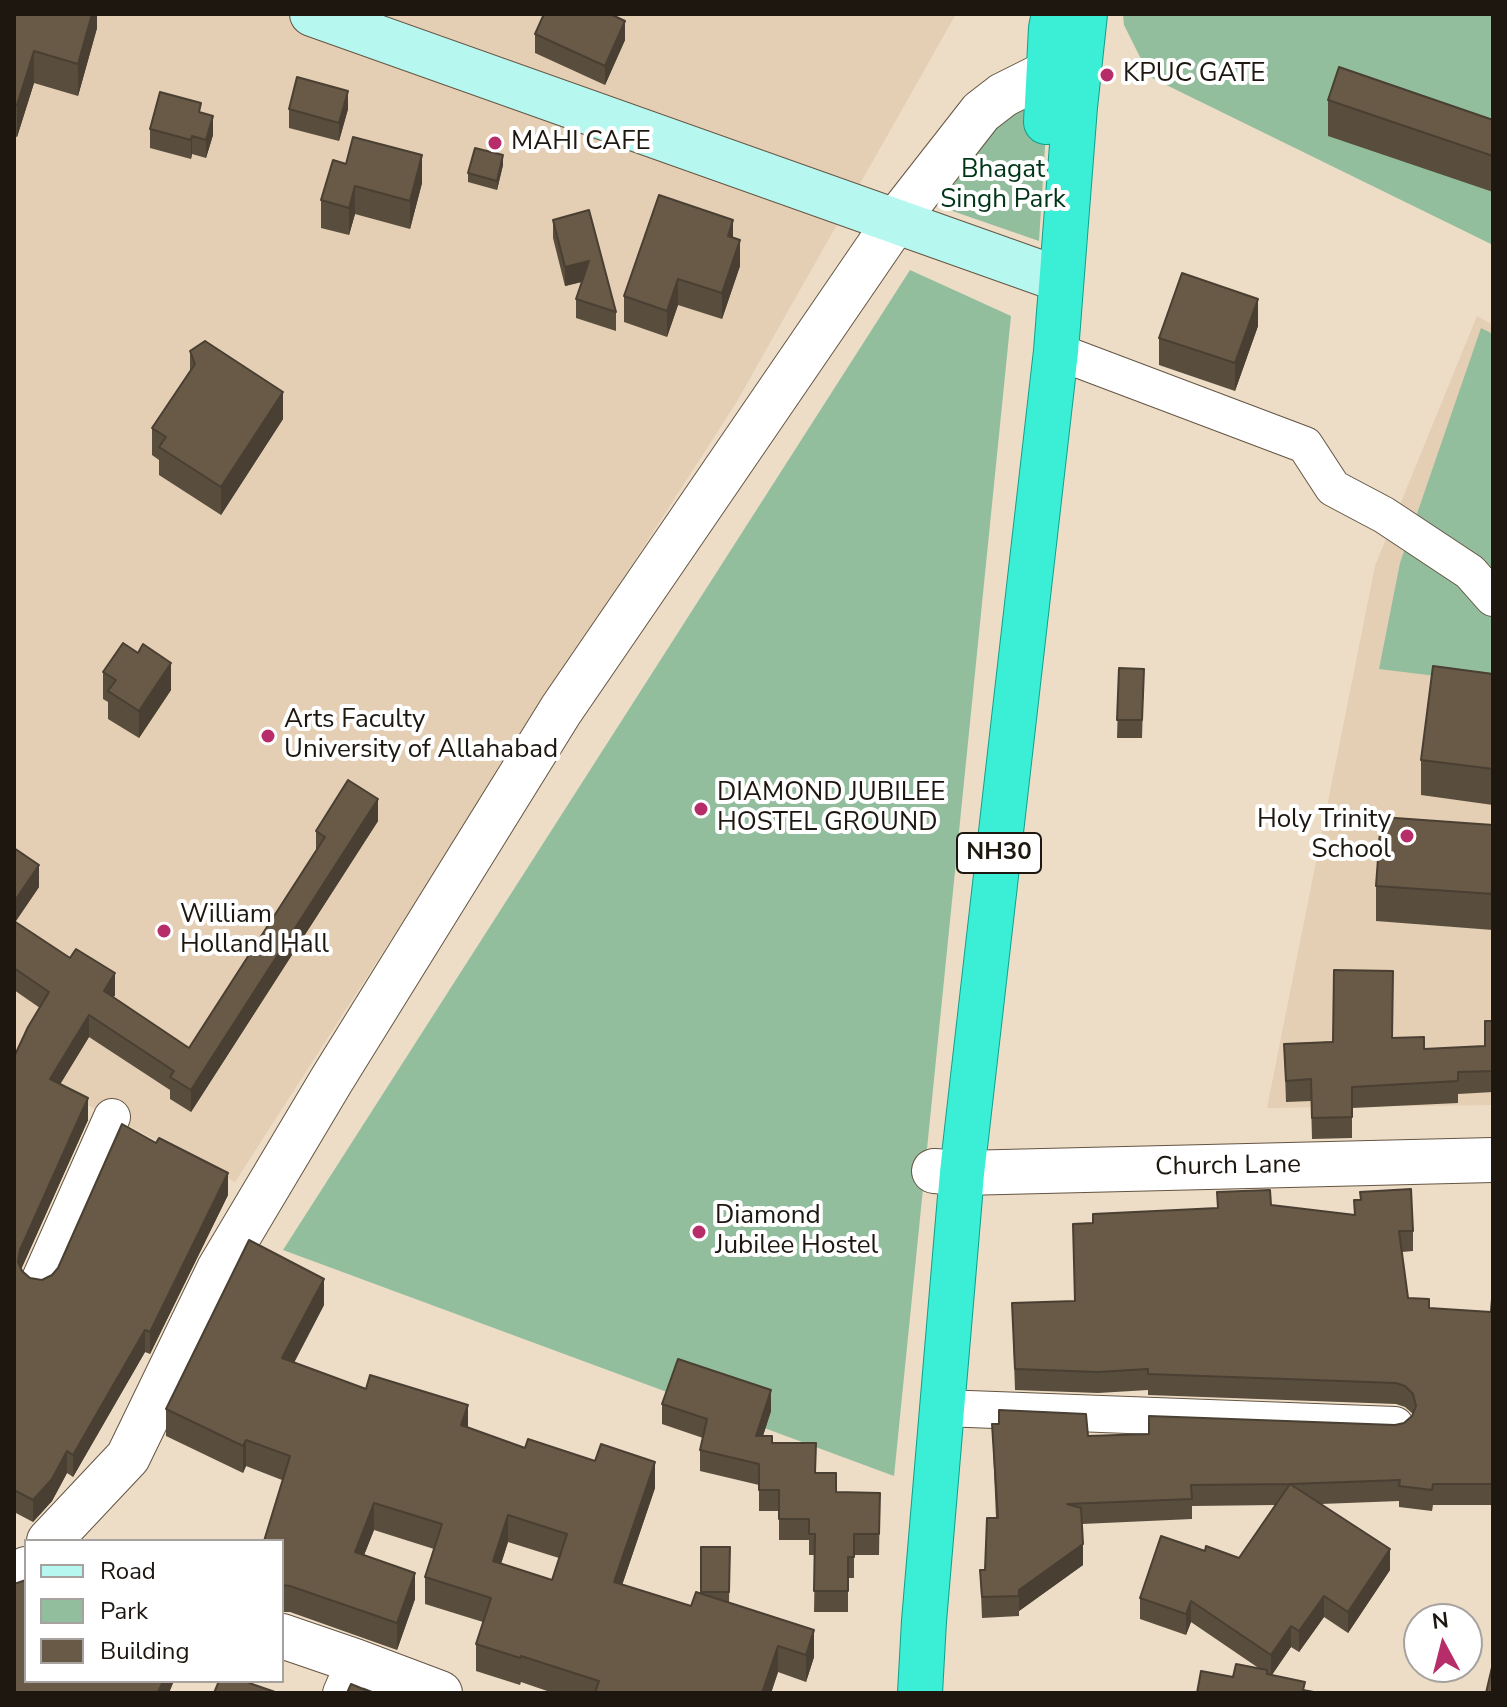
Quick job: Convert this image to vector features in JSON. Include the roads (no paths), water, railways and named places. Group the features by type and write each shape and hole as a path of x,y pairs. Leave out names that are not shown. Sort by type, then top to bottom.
{"highway":[{"path":"891,1693 948,1172 971,829 1048,276 1049,72 1054,14"},
{"name":"NH30","path":"920,1693 942,1408 948,1172 1056,351 1048,276 1075,107 1085,14"}],"main road":[{"path":"312,14 1048,276"}],"street":[{"path":"51,1539 128,1457 219,1269 331,1081 561,710 895,222 981,112 1003,95 1049,72"},
{"path":"1056,351 1305,445 1333,488 1384,515 1470,572 1493,598"},
{"path":"39,1281 112,1117"},
{"name":"Church Lane","path":"948,1172 1493,1160"},
{"path":"942,1408 1395,1425"},
{"path":"284,1637 348,1677 440,1693"}],"place":[{"name":"KPUC GATE","path":"1107,75"},
{"name":"MAHI CAFE","path":"495,143"},
{"name":"Arts Faculty University of Allahabad","path":"268,736"},
{"name":"DIAMOND JUBILEE HOSTEL GROUND","path":"701,809"},
{"name":"Holy Trinity School","path":"1407,836"},
{"name":"William Holland Hall","path":"164,931"},
{"name":"Diamond Jubilee Hostel","path":"699,1232"}],"park label":[{"name":"Bhagat Singh Park","path":"1003,186"}]}
